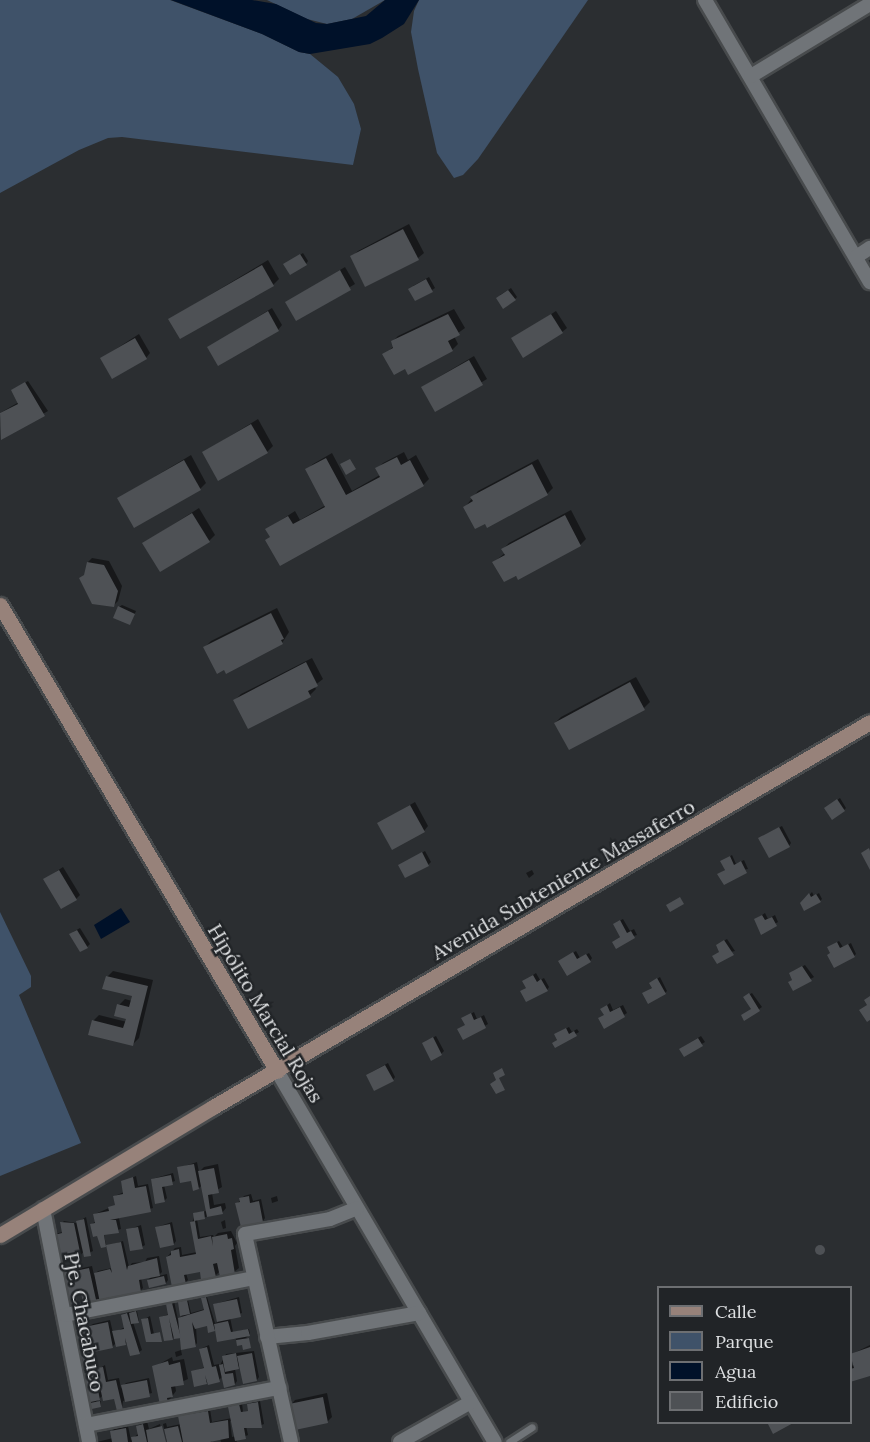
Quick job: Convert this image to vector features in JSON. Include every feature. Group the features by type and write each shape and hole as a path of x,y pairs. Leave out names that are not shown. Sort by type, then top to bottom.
{"main road":[{"name":"Hipólito Marcial Rojas","path":"0,605 277,1071"},
{"name":"Avenida Subteniente Massaferro","path":"0,1235 870,722"}],"street":[{"path":"705,0 870,282"},
{"path":"751,76 870,4"},
{"path":"856,256 870,248"},
{"name":"Hipólito Marcial Rojas","path":"277,1071 495,1442"},
{"path":"291,1442 245,1234 330,1219 357,1208"},
{"name":"Pje. Chacabuco","path":"43,1209 89,1442"},
{"path":"65,1315 253,1278"},
{"path":"267,1337 308,1334 419,1313"},
{"path":"86,1425 279,1388"},
{"path":"400,1442 471,1402"}],"lane":[{"path":"509,1442 532,1427"}],"green space":[{"path":"0,0 170,0 262,34 299,52 310,54 338,77 354,104 361,129 353,165 122,137 108,138 79,150 0,193"},
{"path":"267,0 385,0 352,19 327,24 307,19"},
{"path":"419,0 588,0 478,159 463,175 454,178 437,153 418,69 411,32 414,11"},
{"path":"0,912 31,976 31,987 19,995 81,1143 0,1176"}],"water":[{"path":"171,0 252,0 276,4 316,23 327,24 366,16 385,0 419,0 404,24 370,44 310,54 299,52 262,34"},
{"path":"121,908 130,922 101,939 94,925"}],"building":[{"path":"403,229 419,260 365,287 350,256"},
{"path":"300,254 307,265 290,275 283,264"},
{"path":"262,265 274,286 180,339 168,319"},
{"path":"340,270 351,290 296,321 285,302"},
{"path":"426,279 433,292 415,301 408,289"},
{"path":"508,290 516,300 503,309 496,298"},
{"path":"268,311 279,331 218,366 207,347"},
{"path":"448,314 460,335 448,341 453,351 408,375 405,369 394,375 382,354 393,348 391,341"},
{"path":"551,314 563,333 523,358 511,338"},
{"path":"135,338 147,359 112,379 100,358"},
{"path":"469,360 483,385 435,412 421,387"},
{"path":"25,382 45,416 1,440 0,413 18,404 11,390"},
{"path":"251,424 268,453 218,481 202,452"},
{"path":"397,457 401,465 410,460 424,486 280,566 265,540 270,537 265,529 288,516 293,524 325,507 305,469 326,458 346,495 380,477 375,468"},
{"path":"350,459 356,469 346,475 340,464"},
{"path":"184,460 201,490 134,528 117,498"},
{"path":"532,464 548,495 487,528 485,524 475,529 463,507 473,501 470,497"},
{"path":"192,513 210,542 160,572 142,543"},
{"path":"565,515 581,546 518,580 516,576 504,582 492,562 505,555 501,549"},
{"path":"87,562 104,565 118,591 114,607 92,604 79,578 84,575"},
{"path":"118,606 135,614 130,625 113,618"},
{"path":"271,613 284,639 281,640 283,644 226,674 224,670 217,674 203,647"},
{"path":"306,662 318,686 308,691 311,697 248,729 233,700"},
{"path":"630,682 645,710 569,750 554,723"},
{"path":"837,799 845,811 832,820 824,808"},
{"path":"410,805 425,832 392,850 377,823"},
{"path":"779,827 790,847 769,858 758,838"},
{"path":"869,848 870,851 870,870 861,853"},
{"path":"422,852 429,866 405,878 398,865"},
{"path":"730,856 734,865 741,861 747,873 724,885 717,874 725,870 720,861"},
{"path":"59,870 77,900 61,909 43,879"},
{"path":"809,893 811,897 816,894 821,902 804,911 800,903"},
{"path":"680,897 684,904 670,912 666,905"},
{"path":"762,915 765,920 772,917 777,926 761,935 754,919"},
{"path":"620,920 627,933 631,931 635,938 616,949 612,942 620,937 613,924"},
{"path":"77,930 88,948 80,952 69,934"},
{"path":"724,940 734,955 717,964 712,956 719,952 716,945"},
{"path":"837,942 840,948 848,944 855,957 834,968 827,955 830,953 827,947"},
{"path":"573,952 577,959 586,954 591,962 567,976 558,961"},
{"path":"802,966 812,981 793,991 788,982 792,980 789,973"},
{"path":"533,975 537,982 541,979 548,991 526,1002 520,991 526,988 522,981"},
{"path":"106,976 148,986 133,1046 88,1035 92,1020 123,1028 126,1019 114,1016 117,1004 129,1007 132,996 102,989"},
{"path":"657,978 666,994 648,1004 642,993 652,988 649,983"},
{"path":"749,993 760,1011 744,1021 741,1015 751,1009 743,997"},
{"path":"870,996 870,1020 867,1022 859,1010 867,1005 864,1000"},
{"path":"607,1005 610,1012 620,1007 625,1017 604,1029 598,1018 604,1015 600,1009"},
{"path":"471,1013 474,1020 481,1017 486,1028 463,1040 457,1029 465,1025 461,1018"},
{"path":"566,1028 569,1034 574,1031 577,1036 555,1048 552,1043 557,1040 554,1034"},
{"path":"433,1037 442,1055 431,1061 422,1043"},
{"path":"698,1038 703,1046 684,1057 679,1049"},
{"path":"385,1065 394,1081 374,1091 366,1075"},
{"path":"502,1068 505,1075 499,1078 505,1090 496,1094 490,1084 496,1080 493,1073"},
{"path":"194,1164 199,1189 193,1191 191,1181 180,1183 177,1167"},
{"path":"214,1168 219,1193 208,1195 210,1209 221,1206 223,1214 207,1217 198,1171"},
{"path":"171,1175 173,1185 162,1187 165,1202 155,1204 151,1179"},
{"path":"133,1177 135,1188 146,1186 151,1212 110,1220 116,1220 119,1233 104,1235 106,1247 101,1248 97,1236 93,1237 90,1224 95,1223 93,1214 109,1211 108,1207 115,1205 113,1196 123,1194 121,1181"},
{"path":"249,1196 250,1203 259,1201 263,1222 241,1227 235,1203 240,1202 239,1198"},
{"path":"204,1211 205,1219 194,1221 193,1213"},
{"path":"84,1219 91,1256 84,1257 76,1221"},
{"path":"195,1221 198,1239 211,1236 213,1246 212,1237 227,1234 228,1239 232,1238 234,1249 231,1250 235,1274 220,1277 217,1263 213,1264 216,1277 201,1280 200,1272 184,1275 186,1284 172,1287 166,1257 171,1255 171,1251 179,1249 180,1257 196,1254 190,1222"},
{"path":"60,1222 74,1223 81,1257 73,1258 72,1253 54,1257 50,1236 62,1233"},
{"path":"170,1224 174,1245 160,1248 155,1227"},
{"path":"138,1227 143,1249 130,1251 126,1229"},
{"path":"121,1242 127,1270 128,1266 157,1258 160,1276 139,1280 141,1292 100,1303 94,1273 110,1269 112,1273 106,1245"},
{"path":"820,1245 824,1246 824,1254 820,1255 816,1254 815,1250 816,1246"},
{"path":"75,1268 75,1271 89,1268 97,1304 84,1307 81,1293 76,1294 78,1306 66,1309 58,1272"},
{"path":"164,1276 166,1284 149,1288 147,1280"},
{"path":"206,1297 215,1331 208,1333 207,1326 195,1329 192,1322 196,1347 181,1350 178,1318 204,1310 201,1298"},
{"path":"237,1299 241,1317 217,1322 213,1304"},
{"path":"187,1300 190,1314 180,1316 178,1302"},
{"path":"172,1303 181,1338 174,1339 169,1318 173,1340 164,1341 159,1317 168,1315 166,1304"},
{"path":"136,1311 139,1323 131,1324 129,1313"},
{"path":"127,1313 140,1354 130,1356 125,1338 126,1345 116,1347 112,1331 124,1329 121,1315"},
{"path":"148,1318 151,1334 160,1332 162,1342 146,1342 141,1319"},
{"path":"228,1321 231,1332 248,1329 250,1336 217,1342 214,1324"},
{"path":"108,1322 113,1348 94,1352 89,1326"},
{"path":"86,1329 94,1368 80,1371 79,1364 90,1362 83,1363 77,1332"},
{"path":"249,1338 251,1348 243,1350 242,1345 237,1346 236,1340"},
{"path":"207,1347 212,1367 216,1366 220,1382 208,1385 205,1375 207,1384 194,1387 191,1371 204,1368 199,1349"},
{"path":"870,1347 870,1376 852,1381 852,1368 854,1368 852,1353"},
{"path":"236,1353 239,1369 225,1372 222,1356"},
{"path":"252,1353 257,1381 243,1384 237,1356"},
{"path":"168,1361 169,1365 180,1362 184,1385 171,1387 173,1397 167,1398 168,1403 160,1405 152,1366"},
{"path":"223,1364 225,1374 233,1373 235,1385 224,1388 219,1365"},
{"path":"103,1367 106,1382 116,1380 123,1410 117,1411 114,1399 103,1401 96,1368"},
{"path":"94,1370 100,1400 86,1403 79,1372"},
{"path":"147,1380 150,1397 125,1402 121,1385"},
{"path":"323,1397 328,1423 295,1430 289,1404"},
{"path":"100,1401 101,1407 87,1410 85,1404"},
{"path":"258,1402 262,1428 244,1428 246,1439 235,1441 228,1407 239,1404 241,1412 248,1411 247,1404"},
{"path":"208,1411 210,1423 228,1420 229,1438 210,1442 183,1442 178,1416"},
{"path":"143,1424 147,1442 132,1442 131,1437 138,1436 136,1426"},
{"path":"768,1424 791,1424 773,1434"},
{"path":"162,1426 166,1442 148,1442 146,1430"},
{"path":"178,1426 182,1442 167,1442 164,1429"},
{"path":"126,1428 128,1442 112,1442 110,1431"}]}
